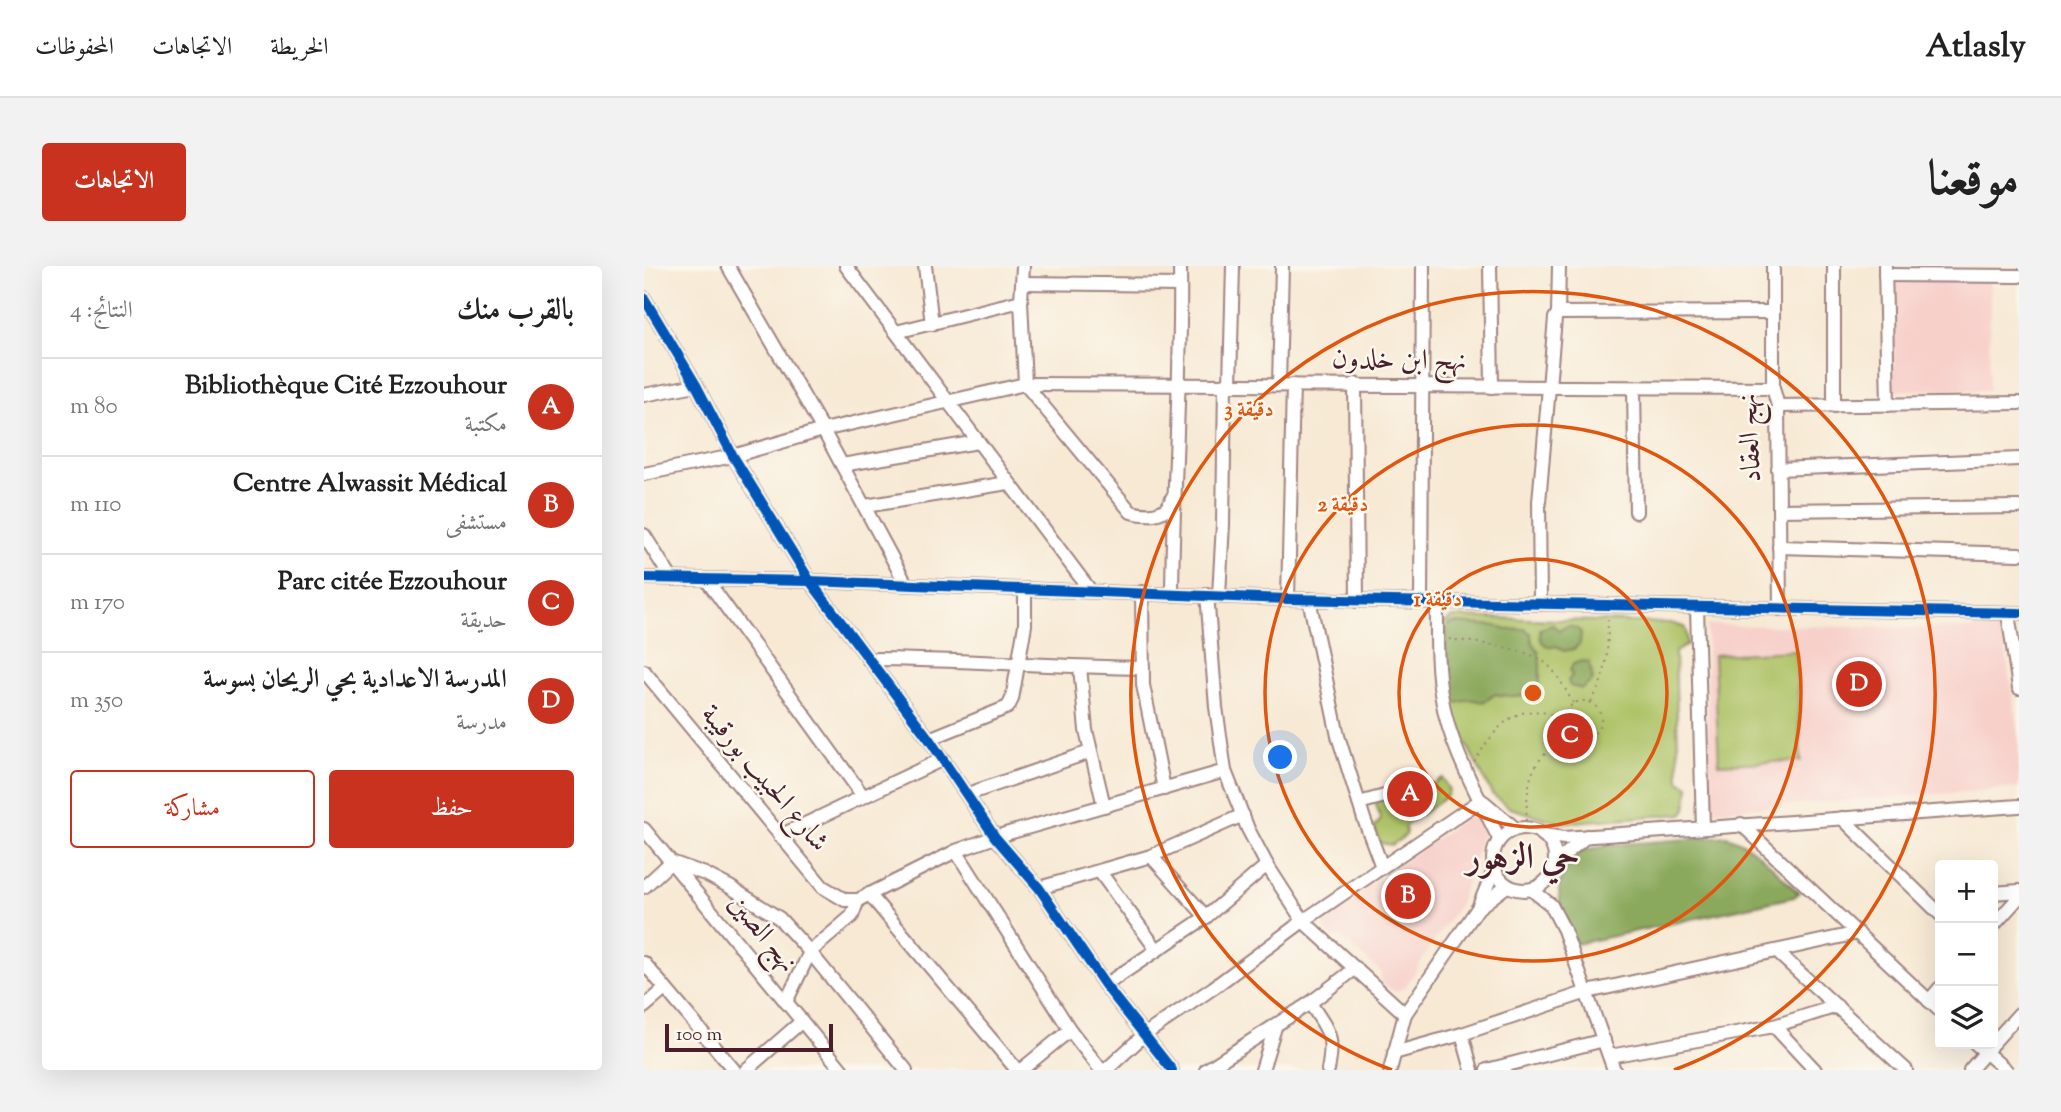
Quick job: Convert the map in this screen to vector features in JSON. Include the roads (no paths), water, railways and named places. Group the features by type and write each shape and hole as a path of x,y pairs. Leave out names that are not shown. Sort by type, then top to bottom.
{"street":[{"path":"728,266 823,430 906,584"},
{"path":"846,266 1090,590"},
{"path":"925,266 932,324"},
{"path":"1024,266 1021,302 1025,384 1130,512 1142,515 1166,511 1173,496"},
{"path":"1172,593 1180,266"},
{"path":"1233,266 1223,524 1213,595 1216,707 1225,771 1267,865 1303,921 1405,1014"},
{"path":"1282,266 1286,384 1287,599"},
{"path":"1421,601 1423,266"},
{"path":"1490,266 1492,387"},
{"path":"1540,604 1539,502 1555,318 1558,313 1559,266"},
{"name":"نهج العقاد","path":"1773,266 1773,388 1778,406 1780,609"},
{"path":"1834,406 1835,266"},
{"path":"1888,405 1885,271 2019,276"},
{"path":"1023,284 1180,285"},
{"path":"644,298 648,314 696,385 733,456 810,581 929,739 995,836 1039,888 1105,985 1172,1070"},
{"path":"896,332 1021,302"},
{"path":"1558,313 1772,312"},
{"name":"نهج ابن خلدون","path":"644,474 733,456 823,430 1025,384 1773,388"},
{"path":"1355,384 1357,601"},
{"path":"644,396 696,385"},
{"path":"1634,389 1636,512"},
{"path":"1778,406 2019,403"},
{"path":"842,465 978,442"},
{"path":"1778,469 2019,459"},
{"path":"865,506 1008,483"},
{"path":"1779,510 2019,507"},
{"path":"644,535 671,578"},
{"path":"1779,547 2019,554"},
{"path":"644,578 906,584 1357,601 2013,613 2019,688"},
{"path":"706,579 863,796"},
{"path":"929,739 1007,707 1013,699 1025,625 1025,590"},
{"path":"1142,592 1143,685 1164,789"},
{"path":"1309,599 1338,736 1382,867"},
{"path":"1437,602 1437,664 1442,702 1452,735 1499,839"},
{"path":"1697,607 1703,828"},
{"path":"868,659 1143,668"},
{"path":"1080,667 1090,752 1104,806"},
{"name":"شارع الحبيب بورقيبة","path":"644,671 823,887 845,900 864,897"},
{"path":"968,794 1090,752"},
{"path":"780,836 943,759"},
{"path":"786,1002 810,952 852,916 864,897 956,850 995,836 1225,771"},
{"path":"1359,803 1403,791"},
{"path":"1480,800 1521,828 1564,838 2019,806"},
{"path":"1106,1070 1144,1035 1303,921 1480,800"},
{"path":"1039,888 1151,856 1243,815"},
{"path":"1842,818 1935,909"},
{"path":"1741,824 1935,1006"},
{"path":"1390,1070 1405,1014 1478,908 1494,870 1494,849 1499,839 1521,828"},
{"name":"نهج الصين","path":"644,830 842,1070"},
{"path":"1543,835 1554,852 1555,863 1549,878 1551,905 1564,930 1614,1070"},
{"path":"1555,863 1587,836"},
{"path":"956,850 1070,1030 1101,1070"},
{"path":"1151,856 1206,917"},
{"path":"644,887 671,862 705,874 779,918 906,1070"},
{"path":"1105,985 1206,917 1267,865"},
{"path":"1494,870 1507,886 1519,891 1532,890 1549,878"},
{"path":"1100,872 1157,950"},
{"path":"1478,908 1507,886"},
{"path":"1532,890 1551,905"},
{"path":"1998,893 2019,891"},
{"path":"864,897 1019,1070 1070,1030"},
{"path":"1996,923 2019,897"},
{"path":"1925,900 1935,899"},
{"path":"1394,1053 1462,1034 1587,992 1858,933"},
{"path":"1777,952 1906,1070"},
{"path":"644,963 734,1070"},
{"path":"1206,1070 1310,1003 1356,968"},
{"path":"644,1007 665,989"},
{"path":"1930,1001 1935,994"},
{"path":"1310,1003 1328,1030 1331,1047 1328,1070"},
{"path":"1610,1056 1774,1026 1837,1006"},
{"path":"1998,1034 2019,1014"},
{"path":"746,1070 801,1022"},
{"path":"1262,1070 1276,1024"},
{"path":"1774,1026 1815,1070"},
{"path":"1462,1034 1472,1070"},
{"path":"1487,1070 1604,1040"},
{"path":"1970,1070 1984,1049"},
{"path":"1988,1049 2006,1070"}],"place":[{"name":"المدرسة الاعدادية بحي الريحان بسوسة","path":"1859,684"},
{"name":"Parc citée Ezzouhour","path":"1570,736"},
{"name":"Bibliothèque Cité Ezzouhour","path":"1410,794"},
{"name":"Centre Alwassit Médical","path":"1408,896"}],"district":[{"name":"حي الزهور","path":"1523,859"}]}
